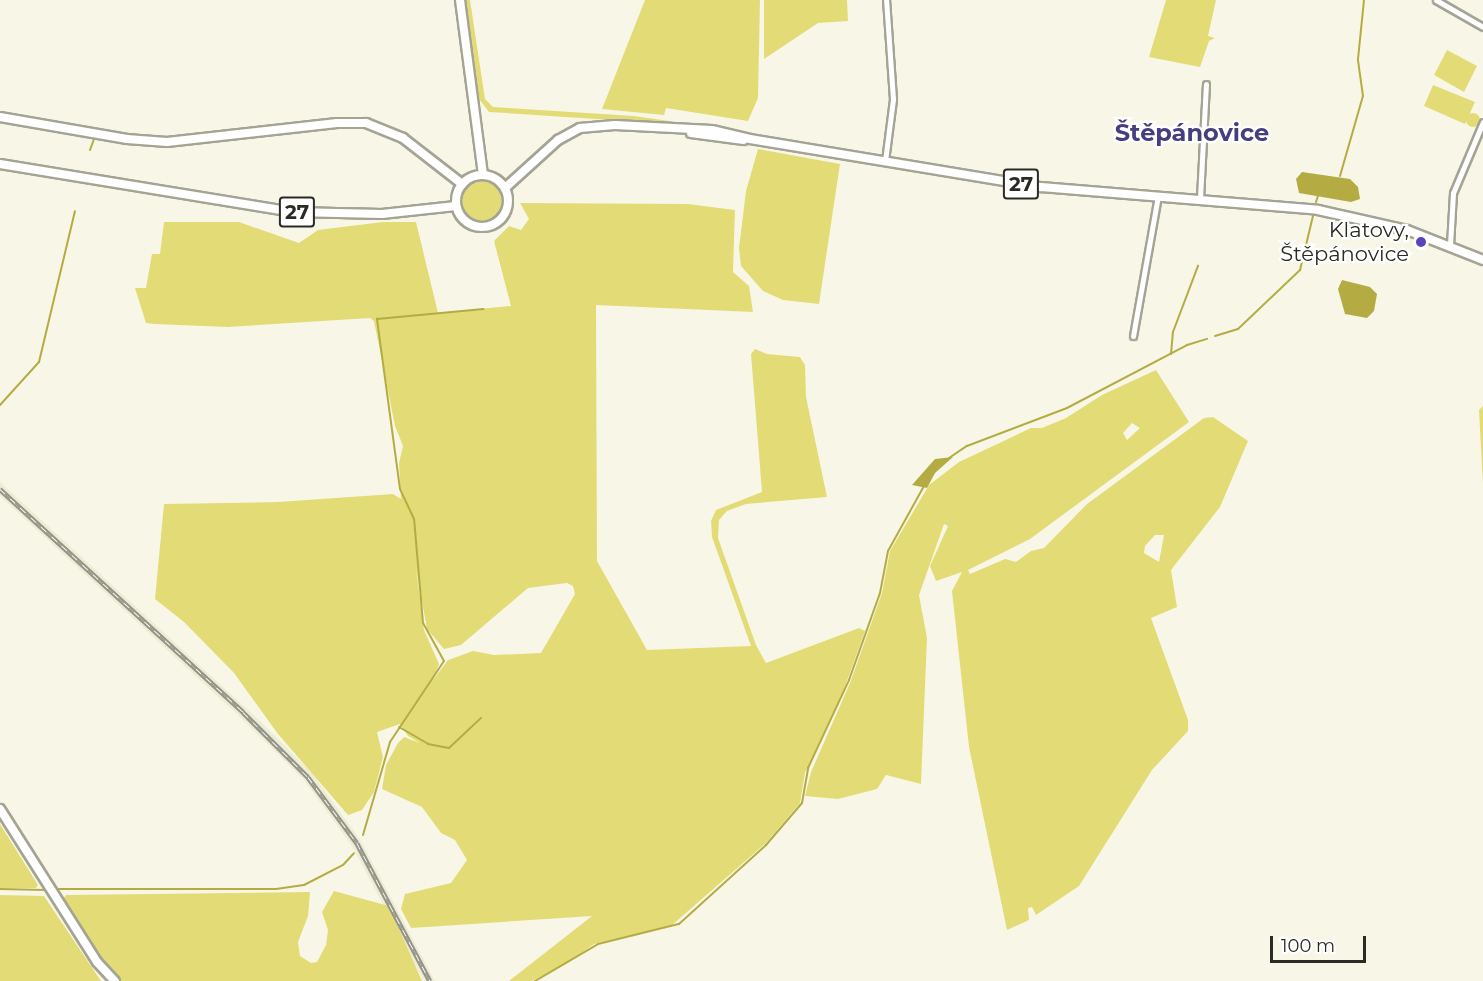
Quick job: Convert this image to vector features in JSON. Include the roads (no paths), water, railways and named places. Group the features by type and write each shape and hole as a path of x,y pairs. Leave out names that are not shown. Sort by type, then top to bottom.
{"main road":[{"path":"460,0 483,174"},
{"path":"0,117 127,139 167,142 337,123 366,123 403,138 462,184"},
{"name":"27","path":"505,188 558,140 580,128 615,124 679,129 719,139 750,140 1041,187 1200,198 1331,212 1387,224 1450,245 1483,260"},
{"name":"27","path":"0,164 293,212 382,214 456,206"},
{"path":"483,174 496,178 505,188 506,212 490,226 468,223 456,206 462,184 483,174"},
{"path":"0,809 97,962 115,981"}],"street":[{"path":"885,0 893,99 885,162"},
{"path":"1436,0 1483,27"},
{"path":"1200,198 1206,84"},
{"path":"1450,245 1453,193 1483,122"},
{"path":"1132,336 1158,196"}],"waterway":[{"path":"1340,176 1363,96 1358,59 1364,0"},
{"path":"90,150 94,139"},
{"path":"1316,202 1318,196"},
{"path":"0,405 39,362 75,211"},
{"path":"1215,336 1238,329 1300,270 1313,216"},
{"path":"1171,354 1173,332 1198,266"},
{"path":"363,835 390,742 444,661 423,623 414,519 400,489 377,319 484,309"},
{"path":"949,458 967,446 1067,408 1187,345 1207,339"},
{"path":"535,981 598,944 679,924 766,845 802,803 808,768 849,680 880,593 888,551 924,486"},
{"path":"399,727 428,744 449,748 481,718"},
{"path":"56,889 276,889 304,885 343,865 354,853"},
{"path":"0,889 46,890"}],"railway":[{"path":"0,489 243,712 308,777 357,843 430,981"}],"place":[{"name":"Klatovy, Štěpánovice","path":"1421,242"}],"district":[{"name":"Štěpánovice","path":"1192,133"}]}
